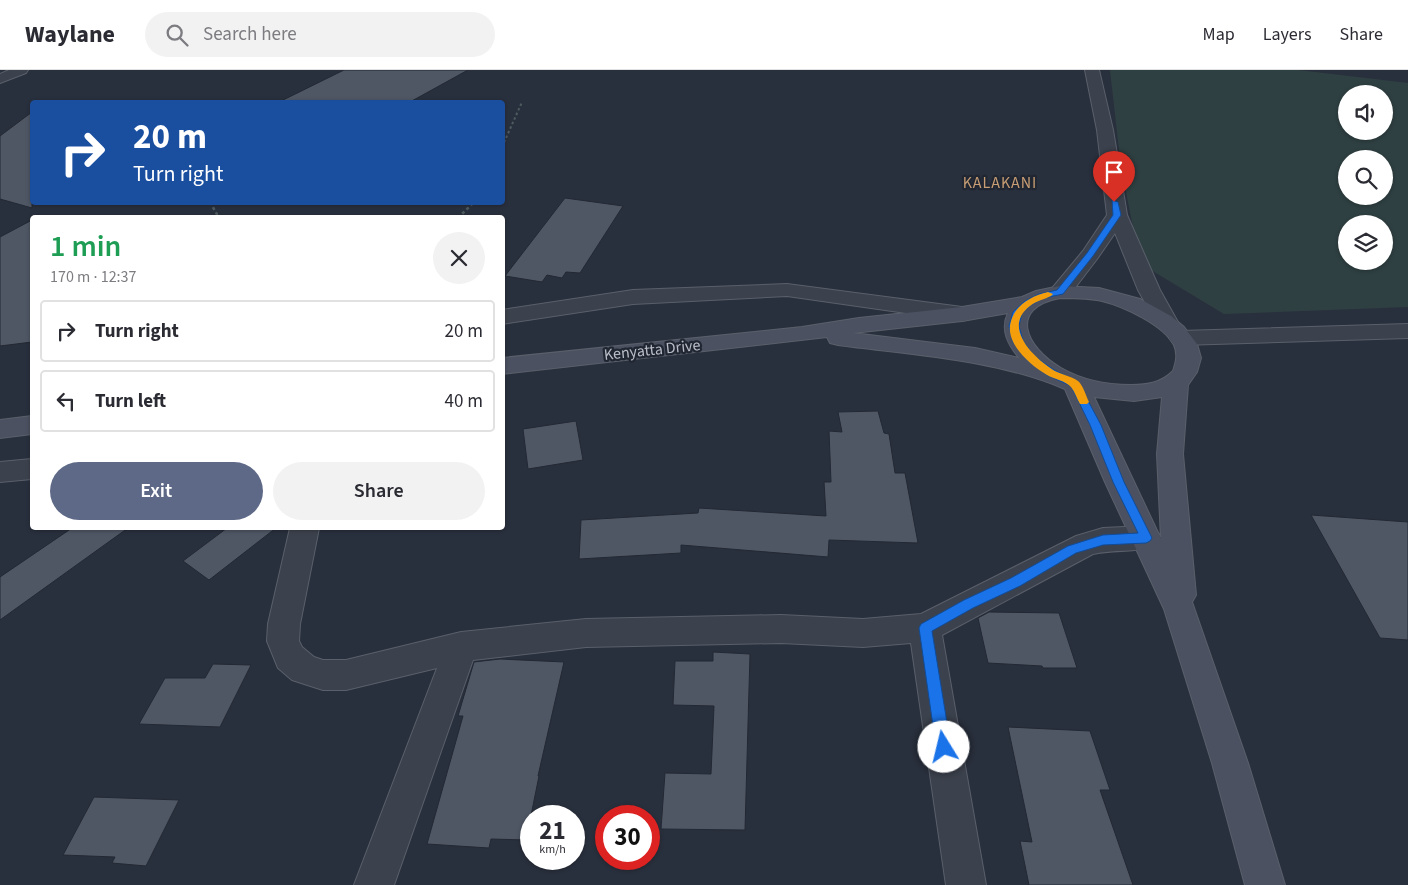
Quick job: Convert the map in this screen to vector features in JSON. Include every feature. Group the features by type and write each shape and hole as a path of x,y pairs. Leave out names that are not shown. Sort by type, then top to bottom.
{"main road":[{"path":"802,334 975,356 1062,378 1103,392 1132,394 1158,391 1176,382 1185,373 1188,362 1187,350 1175,331 1150,311 1129,302 1106,295 1082,292 1060,292 1042,296 1028,303 1018,312 1014,326 1018,342 1031,358 1062,378 1096,425 1119,482 1180,609 1230,764 1265,885"},
{"path":"802,334 860,325 962,314 1028,303"},
{"name":"Kenyatta Drive","path":"505,366 802,334"},
{"path":"1176,382 1170,454 1180,609"},
{"path":"0,429 30,425"}],"street":[{"path":"0,79 21,70"},
{"path":"1092,70 1105,130 1117,215 1149,290 1175,331 1408,331"},
{"path":"1060,292 1090,254 1117,215"},
{"path":"505,317 633,298 787,290 962,314"},
{"path":"0,472 30,469"},
{"path":"304,530 284,624 283,641 290,657 304,669 322,675 346,675 461,647 586,633 782,629 863,633 925,628 1079,547 1103,540 1146,538"},
{"path":"925,628 966,885"},
{"path":"374,885 461,647"}],"path":[{"path":"505,140 522,102"},
{"path":"461,215 471,205"}],"shaded area":[{"path":"1110,70 1298,70 1408,83 1408,307 1224,314 1151,270 1133,227 1121,167"}],"building":[{"path":"344,70 468,70 414,100 283,100"},
{"path":"30,114 30,205 32,205 32,208 0,199 0,136"},
{"path":"565,198 623,206 580,273 566,272 562,278 547,275 542,282 505,276"},
{"path":"30,221 30,342 0,346 0,237"},
{"path":"878,411 884,433 889,434 895,473 905,473 918,543 829,540 828,557 681,545 681,553 579,559 581,520 698,513 699,508 826,516 824,482 831,482 829,431 842,432 838,412"},
{"path":"576,421 583,460 528,469 523,429"},
{"path":"1311,515 1408,522 1408,640 1380,638"},
{"path":"69,530 125,530 0,620 0,577"},
{"path":"224,530 273,530 209,580 183,561"},
{"path":"989,612 1059,613 1077,668 1043,668 1042,666 988,663 978,618"},
{"path":"713,652 750,654 745,830 661,829 665,773 711,774 714,706 673,705 675,661 713,661"},
{"path":"500,659 564,662 533,805 520,805 520,840 491,839 489,848 427,844 463,716 458,716 474,662"},
{"path":"213,664 251,665 220,727 139,724 165,678 205,678"},
{"path":"1008,727 1090,731 1110,790 1100,790 1133,885 1029,885 1020,841 1032,842"},
{"path":"94,797 179,800 146,866 112,863 115,857 63,855"}],"slow traffic":[{"path":"1048,294 1028,303 1018,312 1014,326 1018,342 1031,358 1050,373 1075,384 1084,402"}],"district":[{"name":"KALAKANI","path":"1000,182"}],"route":[{"path":"944,747 925,628 1086,544 1103,540 1146,538 1119,482 1096,425 1075,384 1050,373 1031,358 1018,342 1014,326 1018,312 1028,303 1042,296 1060,292 1090,254 1117,215 1114,202"}]}
